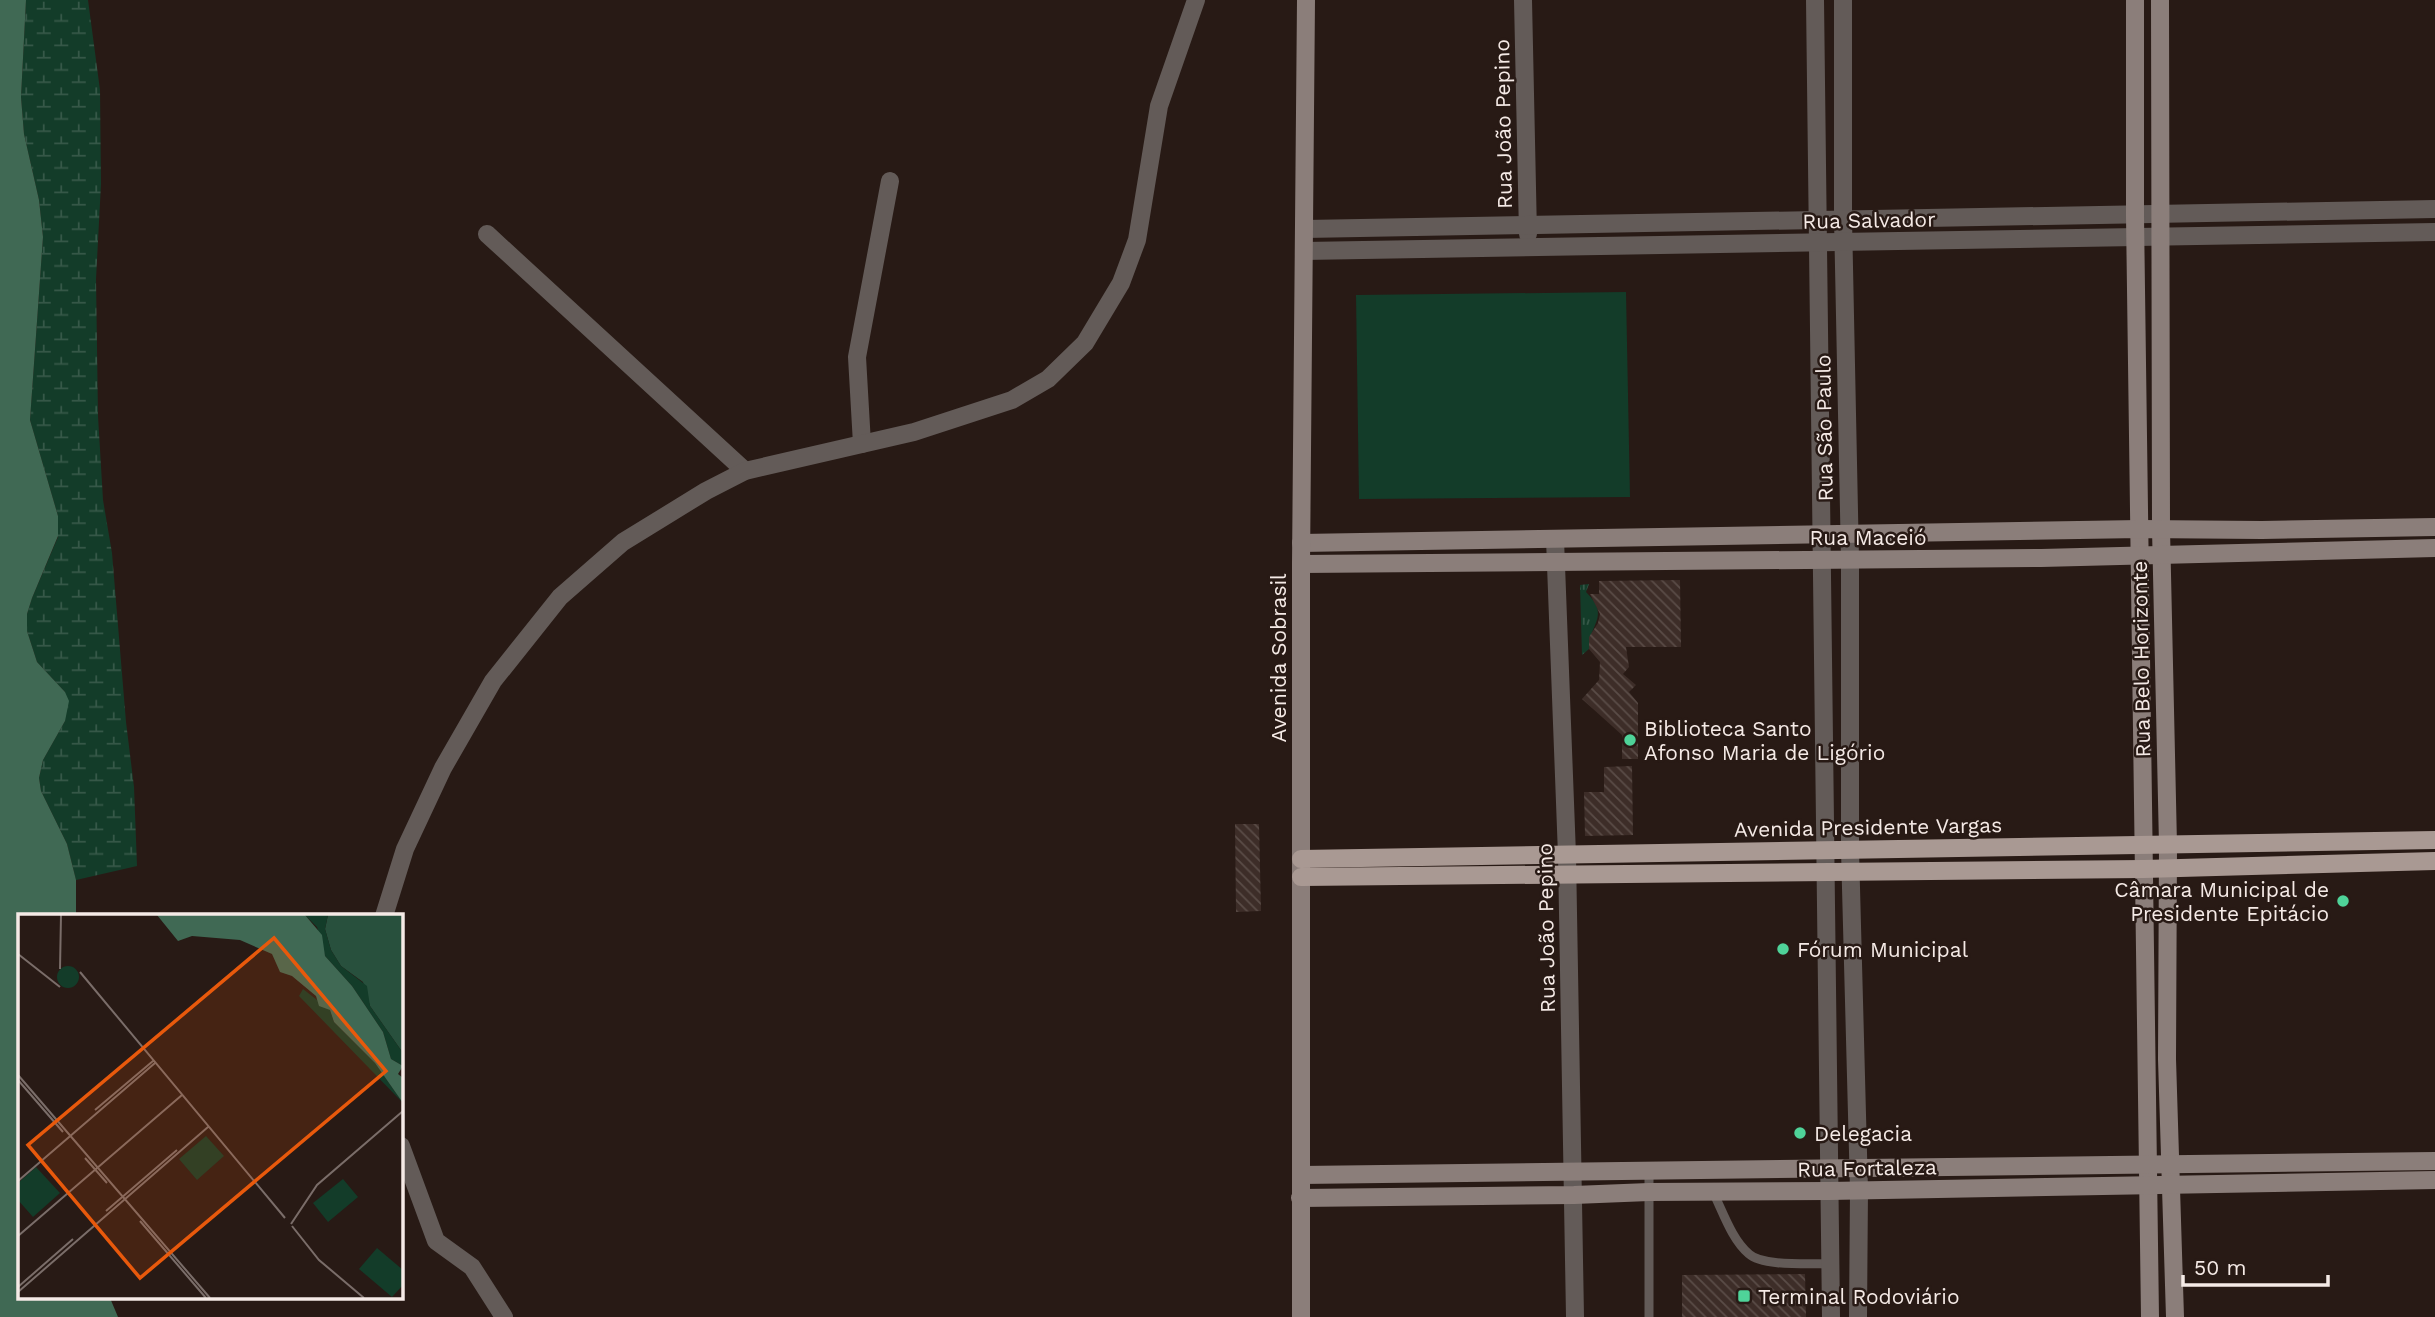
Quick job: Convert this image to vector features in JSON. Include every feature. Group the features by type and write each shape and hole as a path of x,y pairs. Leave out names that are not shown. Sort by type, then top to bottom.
{"main road":[{"name":"Avenida Presidente Vargas","path":"1301,868 1567,855 2435,840"},
{"name":"Avenida Presidente Vargas","path":"1301,868 1567,873 1826,872 2168,869 2435,861"}],"street":[{"path":"385,914 405,849 443,768 493,681 561,597 623,542 706,491 745,471 914,432 1012,400 1048,379 1086,343 1121,283 1138,240 1159,106 1196,0"},
{"name":"Avenida Sobrasil","path":"1301,1317 1301,542 1306,0"},
{"name":"Rua João Pepino","path":"1523,0 1528,248"},
{"name":"Rua São Paulo","path":"1815,0 1831,1317"},
{"name":"Rua São Paulo","path":"1843,0 1843,218 1850,561 1850,850 1859,1190 1858,1317"},
{"name":"Rua Belo Horizonte","path":"2135,0 2135,216 2150,1317"},
{"name":"Rua Belo Horizonte","path":"2160,0 2161,529 2168,845 2167,1059 2175,1317"},
{"path":"1816,105 1843,104"},
{"path":"862,444 857,356 890,181"},
{"name":"Rua Salvador","path":"1304,229 1817,218 2160,216 2435,209"},
{"path":"2371,211 2372,233"},
{"path":"1945,218 1947,241"},
{"path":"1727,220 1729,245"},
{"name":"Rua Salvador","path":"1304,251 2435,232"},
{"path":"486,234 745,471"},
{"path":"1819,334 1845,333"},
{"path":"2138,425 2161,425"},
{"path":"1820,454 1848,452"},
{"name":"Rua Maceió","path":"1301,542 2435,527"},
{"path":"2374,528 2374,550"},
{"path":"2262,530 2262,553"},
{"path":"2040,531 2041,558"},
{"path":"1950,533 1951,559"},
{"path":"1710,537 1711,561"},
{"name":"Rua João Pepino","path":"1555,539 1567,855 1575,1317"},
{"name":"Rua Maceió","path":"1301,564 2140,557 2435,548"},
{"path":"1823,654 1850,652"},
{"path":"2142,656 2164,655"},
{"path":"2143,740 2166,741"},
{"path":"1824,749 1850,750"},
{"path":"1827,971 1854,970"},
{"path":"2145,970 2168,971"},
{"path":"1828,1055 1856,1053"},
{"path":"2146,1058 2167,1059"},
{"path":"402,1149 436,1241 472,1267 504,1317"},
{"path":"2368,1161 2370,1181"},
{"name":"Rua Fortaleza","path":"1300,1175 2435,1161"},
{"path":"2277,1163 2278,1183"},
{"path":"1963,1166 1964,1189"},
{"path":"2048,1166 2049,1187"},
{"path":"1756,1168 1758,1192"},
{"path":"1502,1172 1502,1196"},
{"path":"1402,1173 1404,1197"},
{"name":"Rua Fortaleza","path":"1300,1198 2435,1180"},
{"path":"2150,1282 2174,1281"}],"lane":[{"path":"1649,1170 1649,1317"},
{"path":"1713,1192 1740,1244 1751,1256 1764,1261 1831,1264"}],"green space":[{"path":"26,0 88,0 100,90 101,184 96,279 98,416 103,500 112,553 134,787 137,866 76,880 67,844 41,791 39,778 43,760 65,721 65,692 37,662 27,631 27,614 32,598 58,537 58,516 30,420 43,237 39,200 24,134 21,97"},
{"path":"1626,292 1630,497 1359,499 1356,295"},
{"path":"1589,584 1586,592 1598,614 1589,649 1582,655 1580,585"}],"shaded area":[{"path":"0,0 26,0 21,97 24,134 39,200 43,237 30,420 58,516 58,536 32,598 27,614 27,631 37,662 65,692 69,701 65,721 43,760 39,778 41,791 67,844 76,880 76,914 18,914 18,1300 111,1300 118,1317 0,1317"}],"building":[{"path":"1680,580 1681,647 1626,647 1629,667 1623,674 1636,685 1629,692 1638,703 1638,759 1622,759 1622,735 1582,699 1599,680 1600,662 1589,649 1589,637 1600,614 1590,594 1599,594 1599,581"},
{"path":"1632,766 1633,835 1585,836 1584,792 1604,792 1604,767"},
{"path":"1235,824 1259,824 1261,911 1236,912"},
{"name":"Terminal Rodoviário","path":"1805,1274 1806,1317 1682,1317 1682,1275"}],"place":[{"name":"Biblioteca Santo Afonso Maria de Ligório","path":"1630,740"},
{"name":"Câmara Municipal de Presidente Epitácio","path":"2343,901"},
{"name":"Fórum Municipal","path":"1783,949"},
{"name":"Delegacia","path":"1800,1133"},
{"name":"Terminal Rodoviário","path":"1744,1296"}]}
